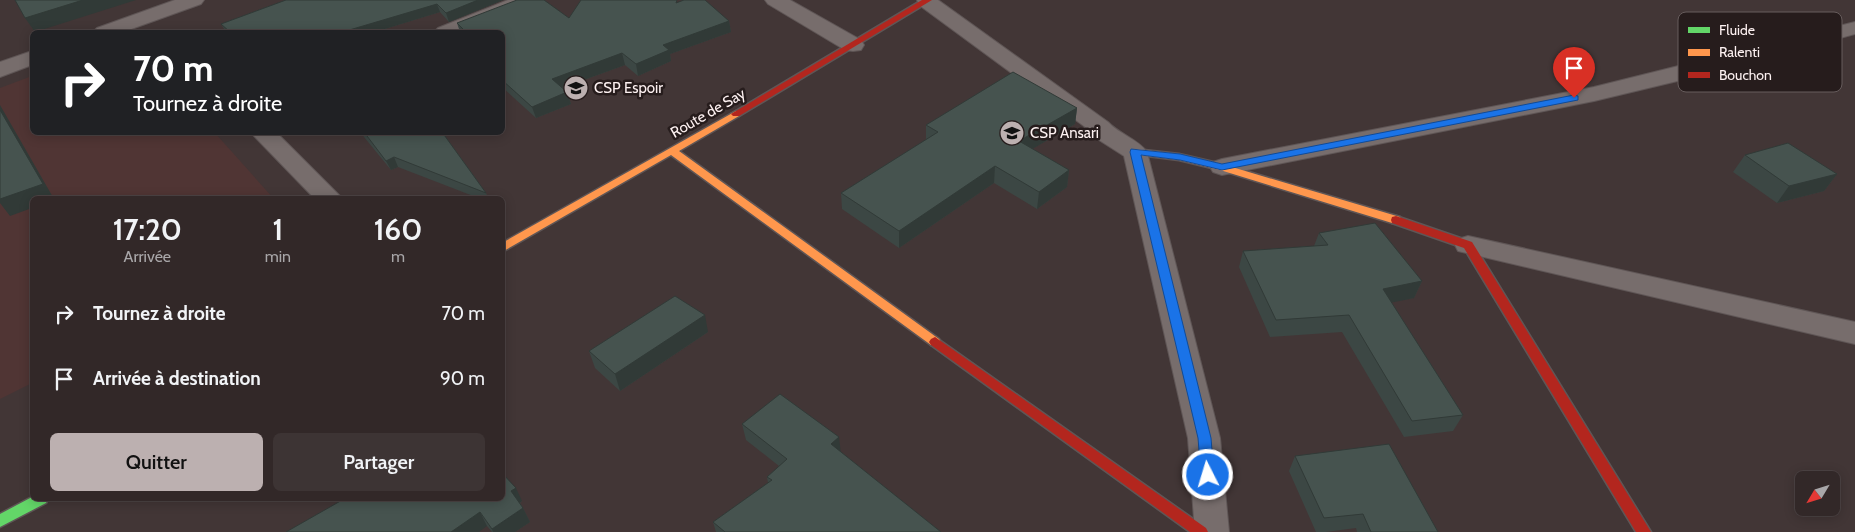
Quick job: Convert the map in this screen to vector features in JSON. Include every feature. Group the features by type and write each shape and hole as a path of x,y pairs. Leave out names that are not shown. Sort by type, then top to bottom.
{"street":[{"path":"118,30 146,26 194,0"},
{"path":"450,30 526,0"},
{"path":"774,0 853,45"},
{"path":"927,0 1100,127 1107,135 1135,152 1180,157 1222,167 1393,219 1468,245 1855,333"},
{"name":"Route de Say","path":"505,246 672,151 927,0"},
{"path":"1842,31 1855,28"},
{"path":"0,70 30,59"},
{"path":"1222,167 1594,94 1678,74"},
{"path":"265,135 327,196"},
{"path":"672,151 882,305 1201,532"},
{"path":"1135,152 1204,438 1212,532"},
{"path":"1468,245 1644,532"},
{"path":"0,521 36,501"}],"shaded area":[{"path":"30,77 30,135 217,135 271,196 30,196 30,384 0,399 0,88"}],"building":[{"path":"15,0 83,0 25,18"},
{"path":"286,0 478,0 446,13 437,4 349,30 228,30 221,24"},
{"path":"517,0 544,0 569,18 581,0 677,0 676,3 684,0 705,0 729,21 663,45 669,50 636,64 622,53 552,79 567,92 532,107 505,83 505,30 464,30 457,23"},
{"path":"1013,72 1077,108 1019,141 1069,170 1039,192 995,166 899,231 841,193 938,132 926,125"},
{"path":"0,110 43,184 0,199"},
{"path":"366,135 444,135 486,193 394,157 386,161"},
{"path":"1788,143 1837,174 1789,186 1745,155"},
{"path":"1375,223 1422,281 1383,289 1463,415 1412,421 1349,315 1276,320 1243,251 1328,245 1319,233"},
{"path":"675,296 705,315 615,374 589,351"},
{"path":"780,394 839,437 831,444 941,532 725,532 713,522 772,480 767,477 787,459 742,424"},
{"path":"1389,444 1438,532 1371,532 1363,514 1324,518 1295,456"},
{"path":"505,476 516,488 511,491 523,508 492,529 480,512 451,532 286,532 340,501 505,501"}],"traffic: fast":[{"path":"0,521 37,501"}],"traffic: slow":[{"path":"505,246 736,114"},
{"path":"672,151 935,342"},
{"path":"1135,152 1179,157 1222,167 1396,220"}],"traffic: jam":[{"path":"736,114 928,0"},
{"path":"1396,220 1468,245 1644,532"},
{"path":"935,342 1201,532"}],"place":[{"name":"CSP Espoir","path":"576,88"},
{"name":"CSP Ansari","path":"1012,133"}],"route":[{"path":"1208,475 1204,438 1135,152 1180,157 1222,167 1574,98"}]}
